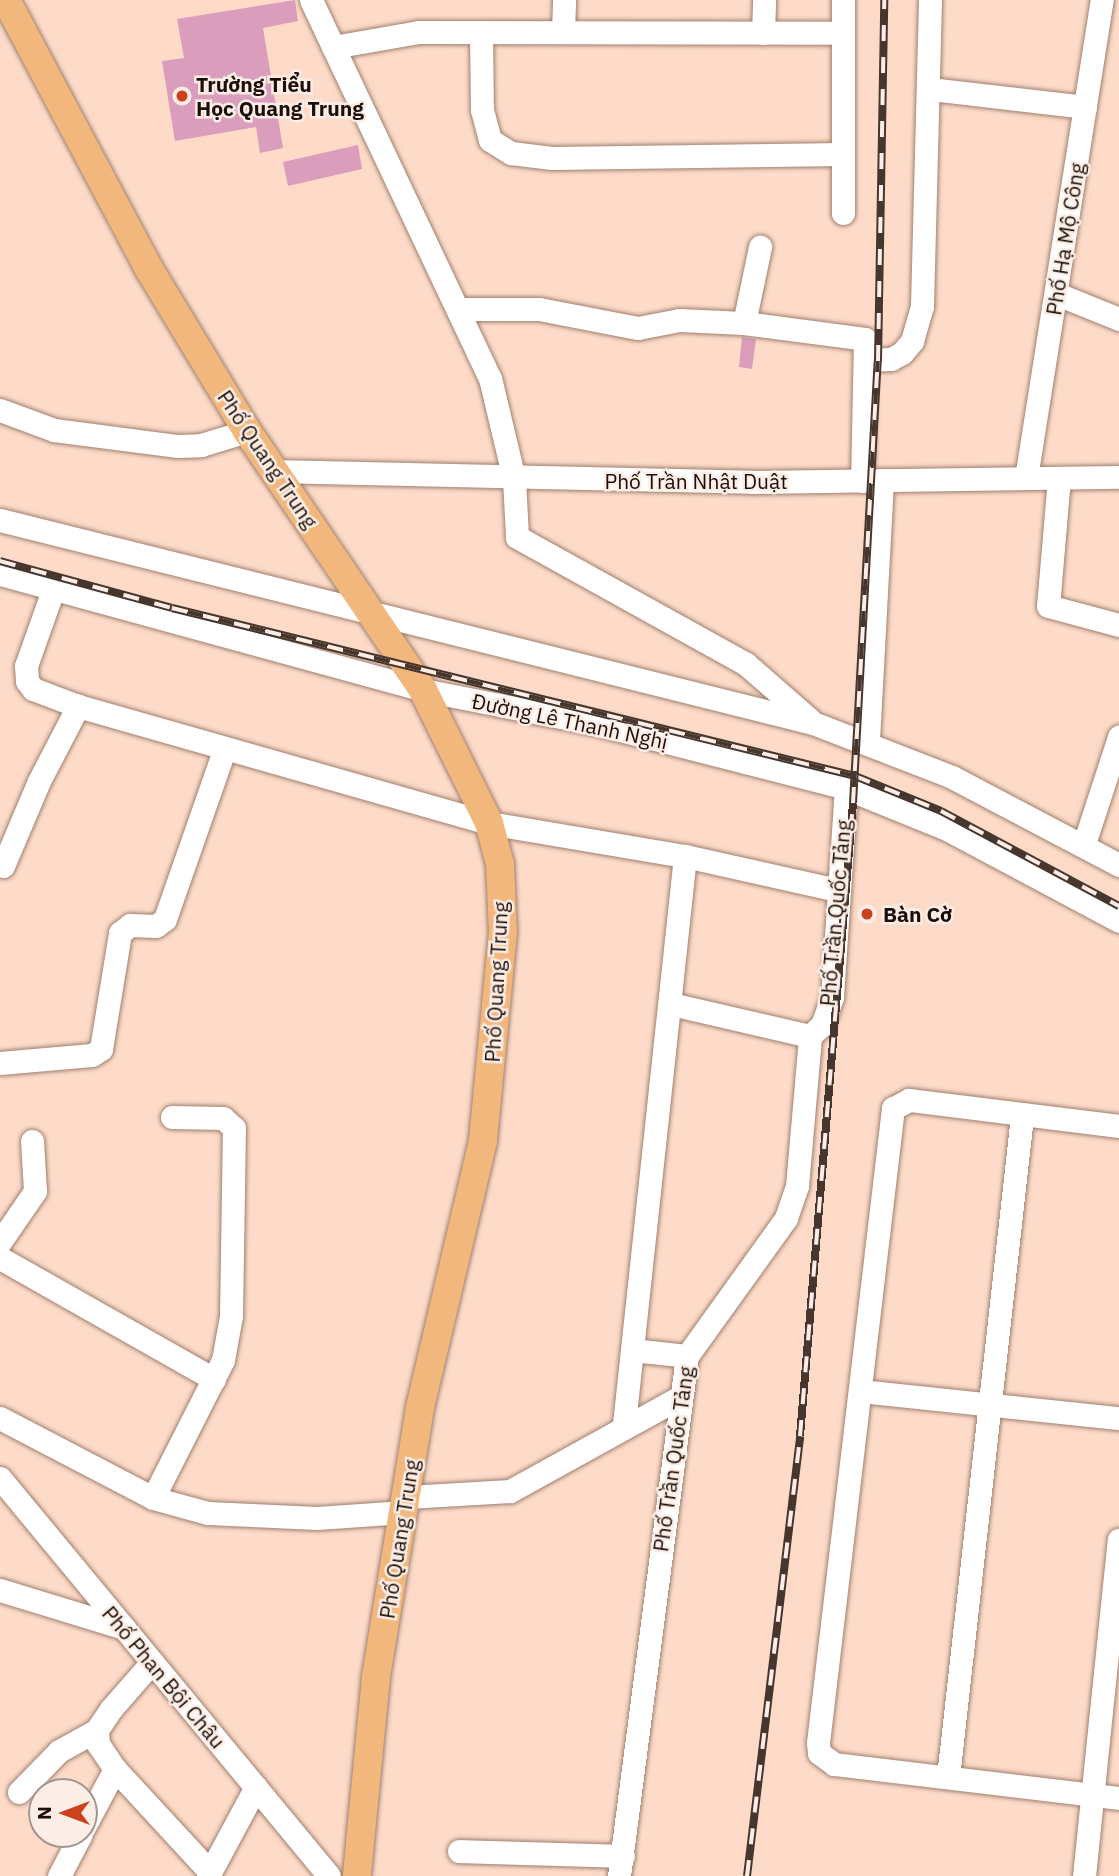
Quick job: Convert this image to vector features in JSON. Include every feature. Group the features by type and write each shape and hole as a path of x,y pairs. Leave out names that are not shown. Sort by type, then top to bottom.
{"main road":[{"name":"Phố Quang Trung","path":"6,0 149,269 247,431 376,616 423,690 489,823 500,864 503,932 483,1141 420,1408 376,1677 356,1876"}],"street":[{"path":"311,0 458,309 493,389 514,479 514,529 522,544 746,664 813,723"},
{"path":"564,0 564,32"},
{"path":"763,33 764,0"},
{"path":"843,0 843,213"},
{"path":"865,360 891,359 902,353 918,326 930,89 930,0"},
{"name":"Phố Hạ Mộ Công","path":"1026,478 1102,0"},
{"path":"333,47 419,32 843,33"},
{"path":"481,32 482,110 490,140 510,153 552,158 843,154"},
{"path":"930,89 1085,107"},
{"path":"744,323 760,247"},
{"path":"1057,294 1119,319"},
{"path":"458,309 539,309 638,328 680,320 744,323 865,339 872,480 867,740"},
{"path":"0,410 54,430 178,446 201,445 247,431"},
{"name":"Phố Trần Nhật Duật","path":"274,471 514,479 872,480 1119,477"},
{"path":"1059,478 1048,606 1053,611 1119,625"},
{"path":"0,520 813,723 867,740 952,777 1084,844 1119,865"},
{"name":"Đường Lê Thanh Nghị","path":"0,574 423,690 597,724 846,788 947,829 1119,921"},
{"path":"53,590 26,666 27,681 33,689 78,706 489,823 685,856 837,890"},
{"path":"3,866 39,781 78,706"},
{"path":"1084,844 1112,789 1119,737"},
{"path":"0,1063 92,1055 101,1049 120,933 130,925 156,926 165,919 225,748"},
{"name":"Phố Trần Quốc Tảng","path":"621,1866 687,1356 793,1202 810,1036 822,1025 832,997 837,890 846,788"},
{"path":"624,1424 685,856"},
{"path":"671,1004 810,1036"},
{"path":"1119,1126 909,1100 893,1108 819,1753 834,1764 1119,1798"},
{"path":"948,1777 1022,1116"},
{"path":"153,1498 214,1379 231,1316 234,1128 223,1118 172,1117"},
{"path":"0,1242 35,1191 32,1141"},
{"path":"0,1258 214,1379"},
{"path":"632,1350 687,1356"},
{"path":"860,1391 1119,1418"},
{"path":"0,1418 153,1498 208,1513 251,1518 405,1505 510,1491 624,1424 680,1397"},
{"name":"Phố Phan Bội Châu","path":"0,1479 329,1876"},
{"path":"1084,1876 1119,1540"},
{"path":"0,1590 124,1628"},
{"path":"19,1792 59,1751 97,1730 152,1662"},
{"path":"97,1730 98,1744 115,1769 209,1874 256,1787"},
{"path":"98,1801 115,1769"},
{"path":"58,1876 73,1848"},
{"path":"459,1851 621,1866"}],"building":[{"name":"Trường Tiểu Học Quang Trung","path":"295,0 298,21 263,28 283,148 260,153 256,127 175,141 162,61 184,58 177,19"},
{"path":"358,145 362,169 288,186 283,162"},
{"path":"742,337 756,339 752,369 739,367"}],"railway":[{"path":"747,1876 800,1436 853,803 878,361 884,0"},
{"path":"0,561 172,608 855,776 941,811 1119,906"}],"place":[{"name":"Trường Tiểu Học Quang Trung","path":"182,96"},
{"name":"Bàn Cờ","path":"867,914"}]}
